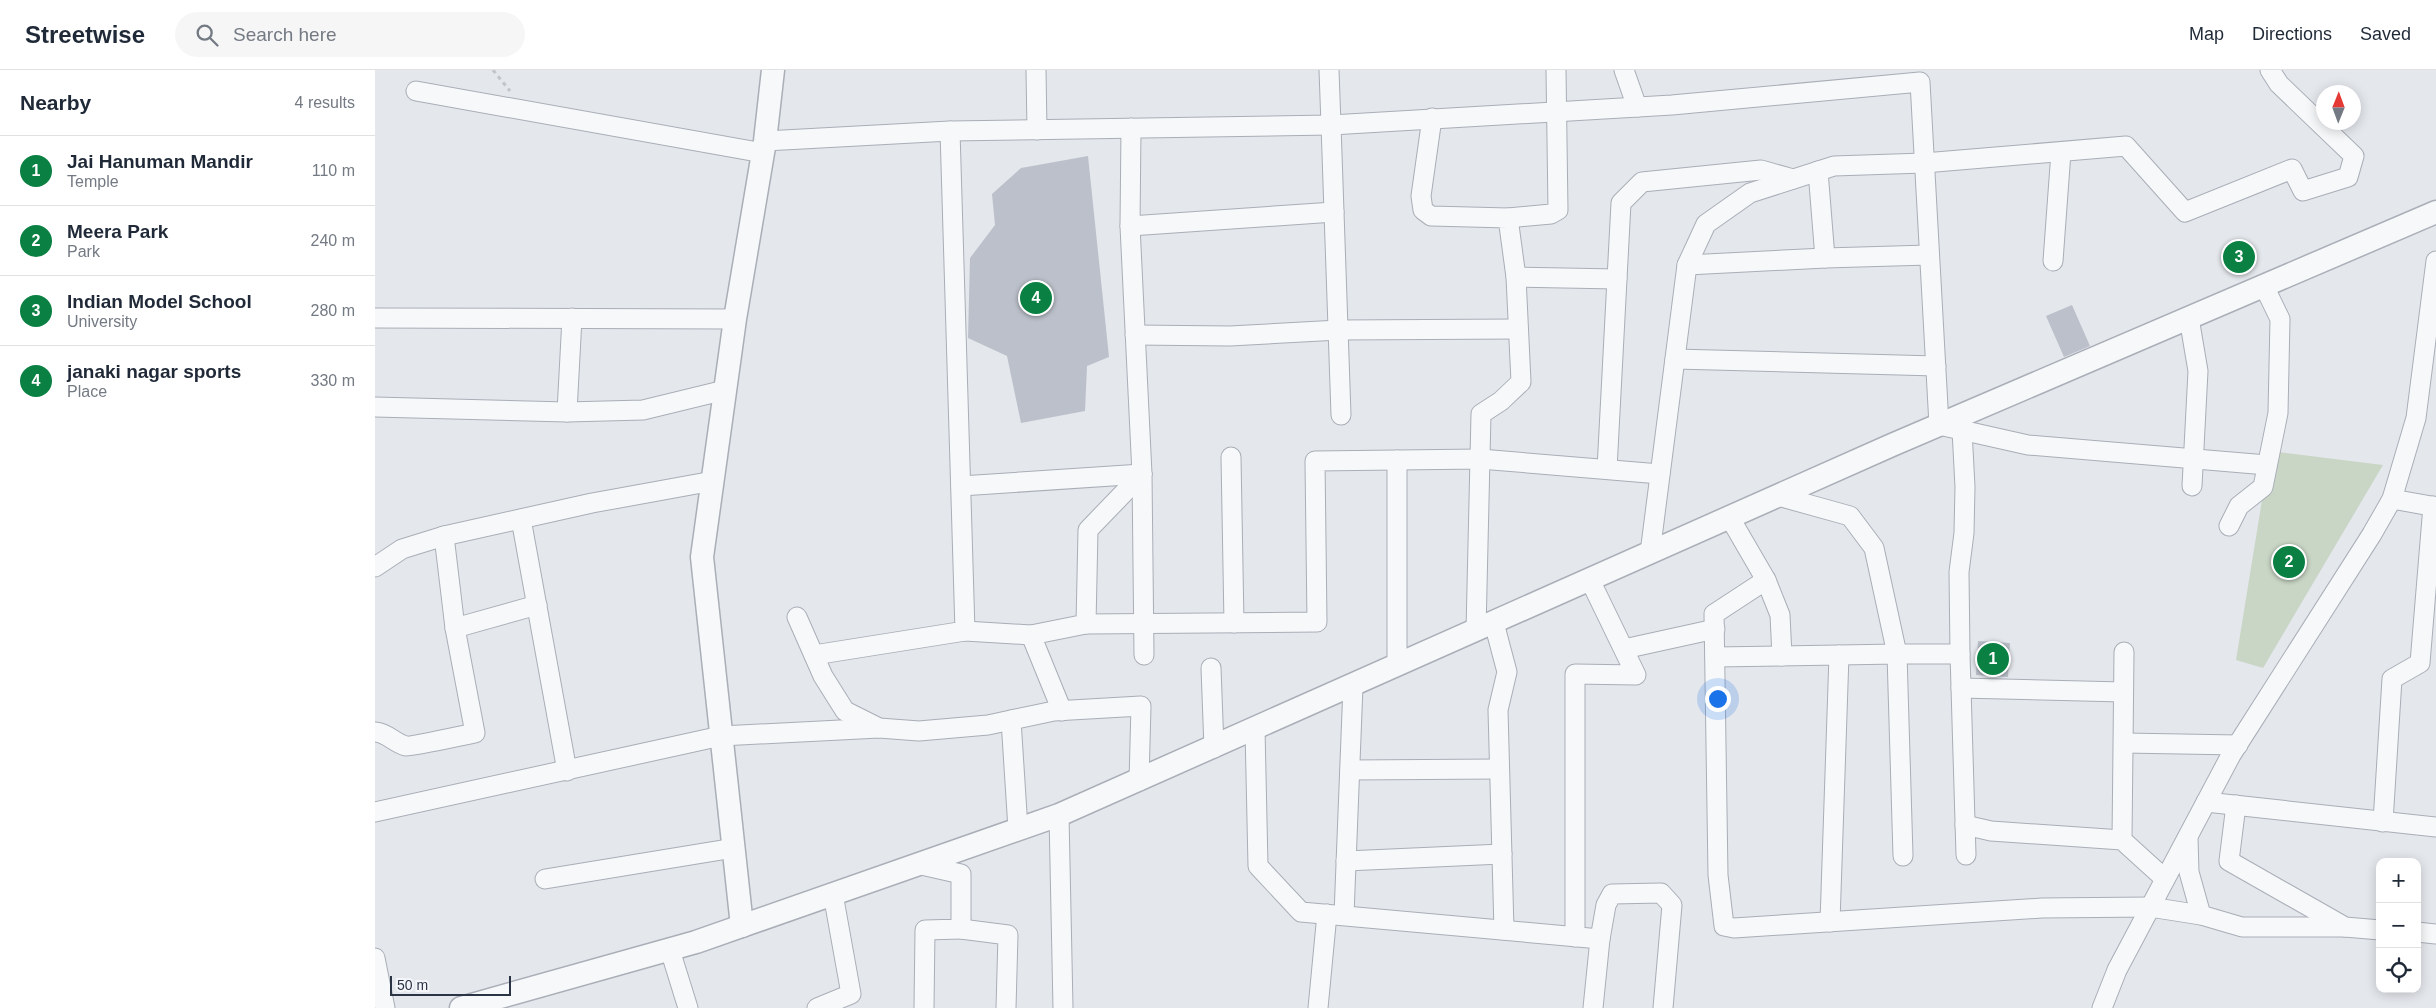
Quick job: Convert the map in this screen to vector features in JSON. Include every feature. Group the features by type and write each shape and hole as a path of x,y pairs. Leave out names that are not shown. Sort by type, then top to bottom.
{"street":[{"path":"742,926 702,557 735,319 764,147 773,70"},
{"path":"1036,70 1037,130"},
{"path":"1329,70 1341,415"},
{"path":"1431,118 1421,196 1423,210 1431,216 1508,218 1551,214 1557,210 1556,70"},
{"path":"1624,70 1637,107"},
{"path":"1650,553 1687,265 1706,224 1750,193 1834,166 1924,163 2126,146 2185,212 2292,169 2303,191 2348,177 2354,156 2279,84 2270,70"},
{"path":"416,90 764,147 950,132 1331,125 1557,112 1637,107 1920,76 1939,425"},
{"path":"1131,128 1130,226 1142,474 1144,655"},
{"path":"950,132 965,631"},
{"path":"2053,260 2061,152"},
{"path":"1607,469 1621,203 1642,182 1761,170 1793,179"},
{"path":"1818,171 1825,258"},
{"path":"1130,226 1334,212"},
{"path":"461,1008 670,950 1059,815 1214,748 1939,425 2436,212"},
{"path":"1504,930 1498,710 1507,672 1485,627 1480,459 1481,414 1501,401 1521,382 1516,277 1508,218"},
{"path":"1687,265 1929,255"},
{"path":"2101,1008 2117,970 2238,745 2373,534 2392,499 2416,418 2427,397 2436,261"},
{"path":"1516,277 1617,279"},
{"path":"2229,526 2239,506 2263,487 2278,413 2280,319 2264,286"},
{"path":"375,318 735,319"},
{"path":"567,412 572,318"},
{"path":"2189,318 2198,371 2191,486"},
{"path":"1135,335 1230,336 1339,330 1518,329"},
{"path":"1675,359 1936,366"},
{"path":"375,407 567,412 643,410 725,390"},
{"path":"1939,425 2028,445 2267,465"},
{"path":"1963,430 1964,533 1959,572 1966,855"},
{"path":"1231,457 1234,623"},
{"path":"814,655 965,631 1031,635 1086,624 1120,622 1144,624 1317,622 1315,461 1480,459 1660,474"},
{"path":"1397,460 1397,666"},
{"path":"961,486 1142,474"},
{"path":"1086,624 1088,530 1142,474"},
{"path":"375,566 402,549 443,536 592,503 713,481"},
{"path":"1778,496 1849,516 1874,548 1897,654 1903,856"},
{"path":"2383,822 2392,679 2420,663 2435,506 2392,499"},
{"path":"1730,518 1766,580 1780,615 1782,656"},
{"path":"521,520 567,771"},
{"path":"375,732 384,733 394,741 407,747 475,733 455,628 443,536"},
{"path":"1575,936 1575,674 1636,675 1590,580"},
{"path":"1766,580 1714,614 1718,875 1724,926 1734,928 2043,908 2150,907 2201,915 2242,927 2345,927 2376,930"},
{"path":"455,628 537,605"},
{"path":"797,617 823,676 845,711 879,728"},
{"path":"1624,649 1715,629"},
{"path":"1031,635 1062,711"},
{"path":"2122,840 2124,652"},
{"path":"1715,657 1960,654"},
{"path":"1830,922 1839,656"},
{"path":"1211,668 1214,748"},
{"path":"1318,1008 1346,861 1353,686"},
{"path":"1961,688 2123,692"},
{"path":"375,812 721,736 879,728 919,731 988,726 1062,711 1141,706 1139,781"},
{"path":"1011,720 1018,829"},
{"path":"1255,729 1258,866 1301,912 1600,939"},
{"path":"2124,743 2238,745"},
{"path":"1350,770 1499,770"},
{"path":"2206,802 2436,827"},
{"path":"2236,805 2229,861 2345,927"},
{"path":"1059,815 1063,1008"},
{"path":"1965,825 1991,831 2122,840 2165,879"},
{"path":"2188,837 2189,872 2201,915"},
{"path":"545,879 733,848"},
{"path":"1346,861 1502,854"},
{"path":"917,864 961,874 961,929"},
{"path":"1593,1008 1600,939 1606,905 1612,894 1661,893 1672,905 1663,1008"},
{"path":"824,1006 851,994 833,894"},
{"path":"924,1008 925,930 961,929 1007,935 1006,1008"},
{"path":"2421,932 2436,934"},
{"path":"670,950 688,1008"},
{"path":"375,958 385,1008"}],"green space":[{"path":"2270,451 2383,465 2263,668 2236,660"}],"building":[{"path":"1088,156 1109,357 1087,366 1085,411 1021,423 1007,356 968,338 970,258 995,225 992,194 1021,168"},
{"path":"2072,305 2090,346 2064,357 2046,316"},
{"path":"1978,641 2010,643 2008,677 1976,675"}],"place":[{"name":"Indian Model School","path":"2239,257"},
{"name":"janaki nagar sports","path":"1036,298"},
{"name":"Meera Park","path":"2289,562"},
{"name":"Jai Hanuman Mandir","path":"1993,659"}]}
